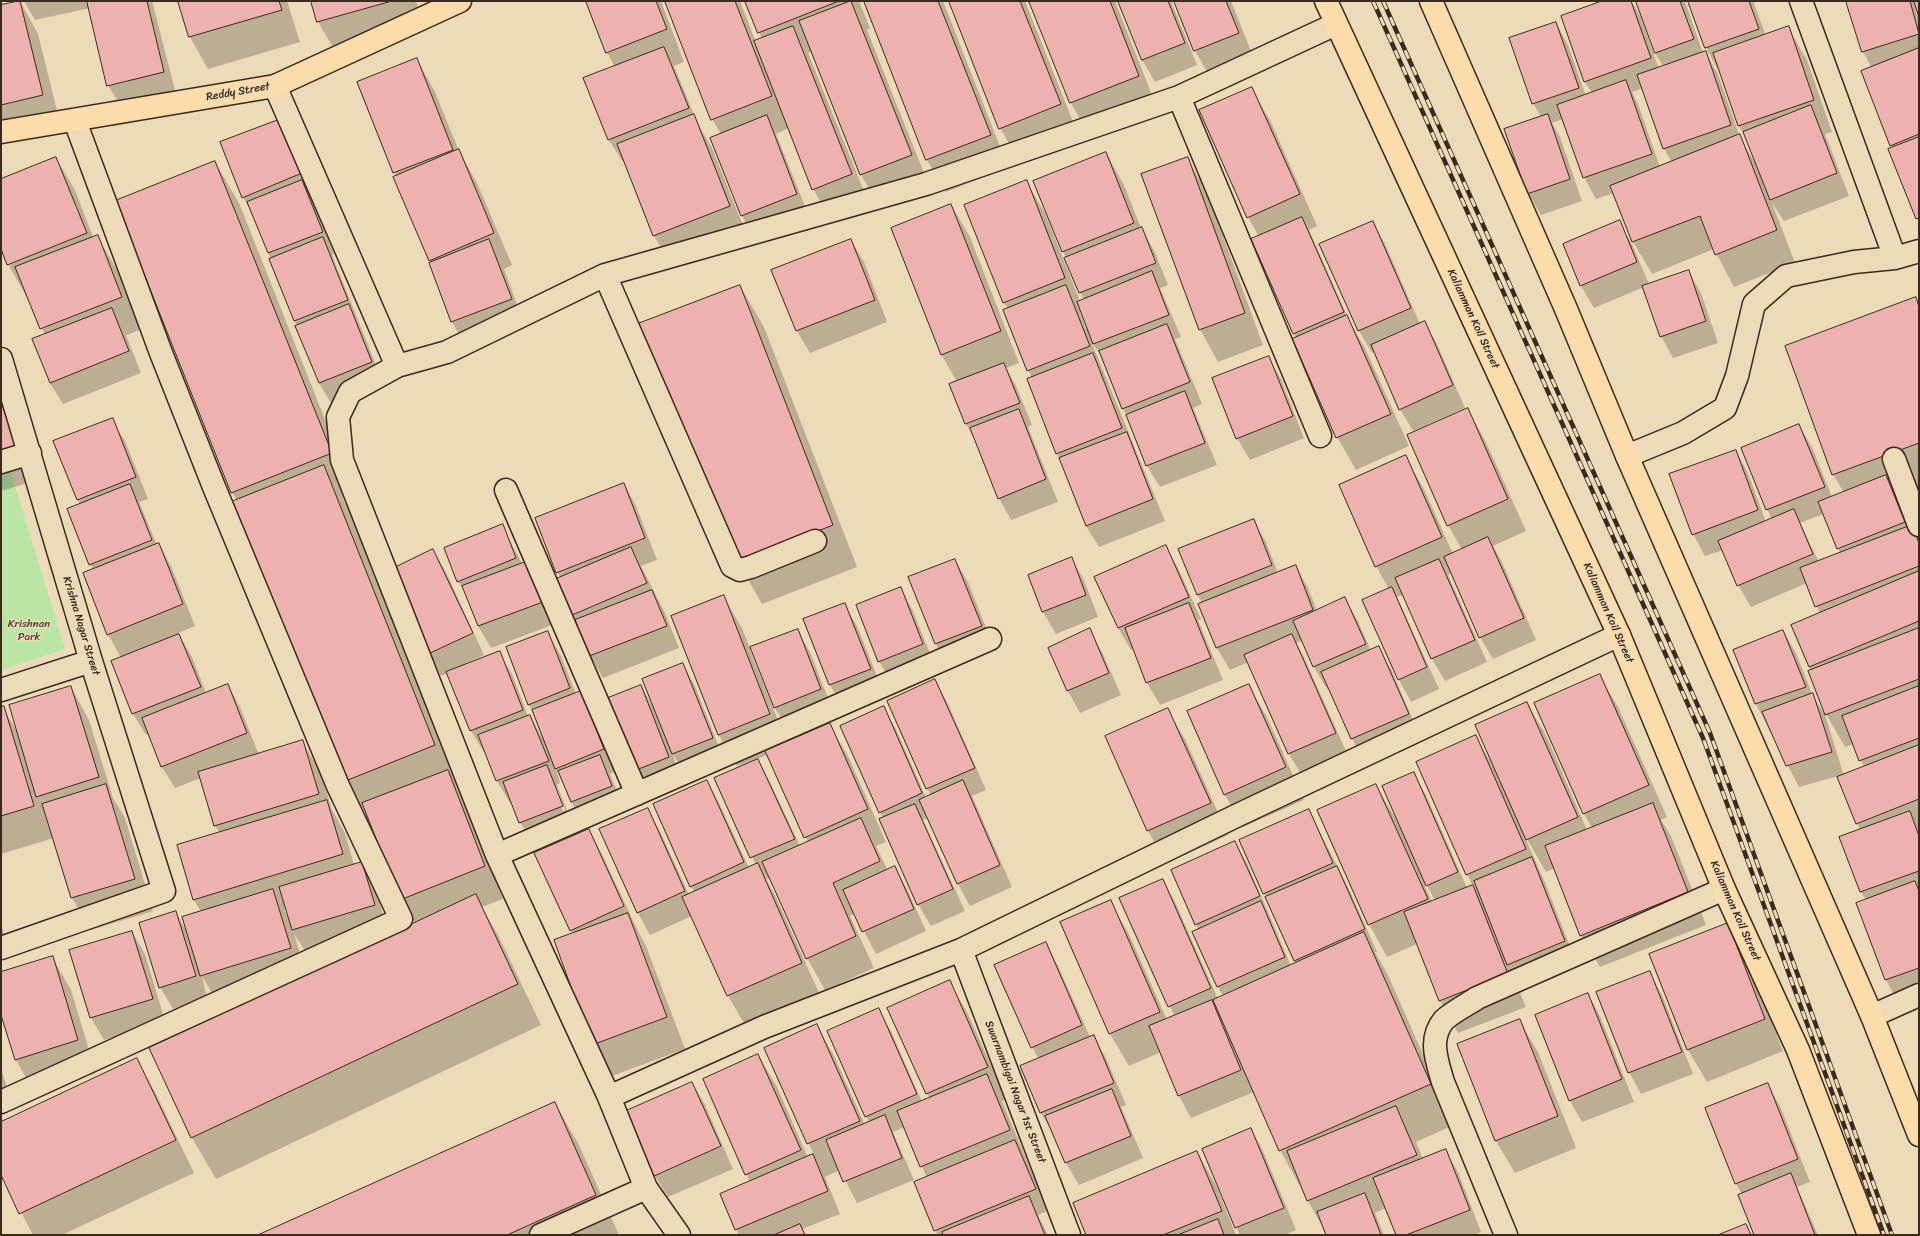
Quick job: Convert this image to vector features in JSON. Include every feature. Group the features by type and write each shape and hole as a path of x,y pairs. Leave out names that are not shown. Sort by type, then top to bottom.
{"main road":[{"name":"Reddy Street","path":"1,132 75,121 275,86 460,1"},
{"name":"Kaliamman Koil Street","path":"1326,1 1619,635 1724,889 1798,1050 1869,1235"},
{"path":"1431,1 1566,309 1627,456 1872,1016 1919,1135"}],"street":[{"path":"1801,1 1895,258"},
{"path":"678,1235 646,1188 609,1097 497,855 342,460 338,417 350,392 398,366 446,352 605,274 926,184 1179,97 1336,24"},
{"path":"275,86 398,366"},
{"path":"1179,97 1320,436"},
{"path":"1,1102 402,919 338,786 214,487 139,295 75,121"},
{"path":"1627,456 1683,434 1725,408 1737,376 1754,304 1786,276 1854,262 1895,258 1919,251"},
{"path":"605,274 732,566 740,570 815,540"},
{"name":"Krishna Nagar Street","path":"1,359 91,660 164,891 1,948"},
{"path":"1,462 30,453"},
{"path":"1894,459 1919,525"},
{"path":"506,490 637,794"},
{"path":"609,1097 764,1027 961,950 1245,812 1619,635"},
{"path":"497,855 990,639"},
{"path":"1,690 91,660"},
{"path":"1506,1235 1443,1082 1436,1058 1435,1038 1444,1020 1477,998 1724,889"},
{"name":"Swarnambigai Nagar 1st Street","path":"961,950 1069,1235"},
{"path":"1872,1016 1919,996"},
{"path":"541,1235 646,1188"}],"green space":[{"name":"Krishnan Park","path":"10,470 65,649 1,670 1,472"}],"building":[{"path":"20,1 43,95 1,105 1,5"},
{"path":"87,1 147,1 164,72 107,86"},
{"path":"178,1 279,1 282,10 189,37"},
{"path":"311,1 392,1 317,22"},
{"path":"586,1 656,1 667,29 606,53"},
{"path":"665,1 735,1 772,96 711,120"},
{"path":"745,1 839,1 758,33"},
{"path":"851,1 912,155 860,175 799,21"},
{"path":"864,1 938,1 991,135 926,160"},
{"path":"949,1 1020,1 1061,104 999,129"},
{"path":"1029,1 1110,1 1139,76 1070,103"},
{"path":"1118,1 1168,1 1185,43 1142,60"},
{"path":"1174,1 1226,1 1239,33 1194,51"},
{"path":"1602,1 1631,1 1651,58 1584,82 1561,16"},
{"path":"1636,1 1680,1 1694,39 1655,53"},
{"path":"1688,1 1749,1 1759,29 1705,48"},
{"path":"1846,1 1910,1 1919,34 1862,52"},
{"path":"1914,1 1919,1 1919,16"},
{"path":"1556,22 1579,88 1532,104 1509,38"},
{"path":"793,26 852,174 812,190 754,41"},
{"path":"1789,26 1814,100 1738,126 1713,53"},
{"path":"664,47 689,108 608,140 583,78"},
{"path":"1919,48 1919,134 1890,146 1861,71"},
{"path":"1706,51 1731,125 1663,149 1637,75"},
{"path":"417,58 453,150 393,173 357,82"},
{"path":"1626,80 1652,154 1583,178 1557,105"},
{"path":"1252,87 1300,194 1247,218 1199,110"},
{"path":"1811,105 1837,173 1770,200 1743,132"},
{"path":"694,114 730,206 653,236 617,144"},
{"path":"1548,114 1570,179 1527,194 1504,129"},
{"path":"767,115 797,194 741,216 710,138"},
{"path":"281,119 302,173 242,198 220,142"},
{"path":"1740,134 1777,230 1715,255 1700,216 1632,242 1610,186"},
{"path":"1919,137 1919,218 1916,219 1888,149"},
{"path":"459,149 494,233 429,261 393,177"},
{"path":"1106,152 1134,223 1062,252 1033,181"},
{"path":"56,157 87,233 7,265 1,249 1,179"},
{"path":"1188,157 1245,313 1199,330 1141,174"},
{"path":"215,161 332,453 231,493 115,201"},
{"path":"302,180 323,232 268,253 247,202"},
{"path":"1027,180 1065,278 1003,303 964,205"},
{"path":"951,204 1001,331 941,355 891,228"},
{"path":"1302,217 1344,312 1293,334 1251,239"},
{"path":"1620,220 1637,262 1580,286 1563,244"},
{"path":"1373,221 1411,308 1358,331 1319,244"},
{"path":"1142,227 1156,263 1079,293 1064,258"},
{"path":"98,235 122,297 40,329 15,267"},
{"path":"323,237 348,300 294,321 269,259"},
{"path":"489,239 512,299 451,322 429,263"},
{"path":"851,239 875,300 796,331 771,270"},
{"path":"1689,270 1706,321 1660,337 1642,286"},
{"path":"1152,271 1169,315 1093,344 1077,302"},
{"path":"740,285 833,525 737,563 635,325"},
{"path":"1066,285 1090,346 1027,371 1003,310"},
{"path":"1916,297 1919,307 1919,443 1832,475 1785,346"},
{"path":"349,304 372,362 319,383 295,326"},
{"path":"112,308 129,351 50,383 32,339"},
{"path":"1347,315 1391,414 1336,438 1292,339"},
{"path":"1425,321 1453,385 1399,410 1371,345"},
{"path":"1167,324 1190,382 1122,409 1099,351"},
{"path":"1093,353 1122,428 1056,454 1027,379"},
{"path":"1269,356 1293,416 1236,439 1212,378"},
{"path":"1004,363 1020,403 965,424 949,384"},
{"path":"1185,391 1205,443 1146,466 1126,415"},
{"path":"1,400 16,448 1,453"},
{"path":"1468,408 1508,499 1447,526 1407,435"},
{"path":"1019,409 1046,479 998,499 970,428"},
{"path":"113,418 136,477 77,500 53,441"},
{"path":"1799,424 1825,487 1766,510 1741,448"},
{"path":"1127,432 1153,499 1086,526 1059,458"},
{"path":"1736,450 1758,510 1692,535 1669,474"},
{"path":"1406,455 1442,537 1375,567 1339,485"},
{"path":"324,465 435,745 343,782 231,502"},
{"path":"1886,475 1905,522 1837,549 1818,502"},
{"path":"624,483 645,538 556,573 535,518"},
{"path":"130,484 152,540 89,565 67,509"},
{"path":"1794,509 1813,554 1737,586 1718,541"},
{"path":"1254,519 1272,565 1197,595 1178,549"},
{"path":"503,524 516,558 457,582 444,548"},
{"path":"1912,525 1919,543 1919,566 1815,607 1800,568"},
{"path":"1488,537 1524,618 1479,638 1444,557"},
{"path":"159,543 183,604 107,635 83,573"},
{"path":"1166,545 1189,597 1118,628 1094,577"},
{"path":"631,547 647,583 572,615 556,579"},
{"path":"433,549 473,633 428,654 388,571"},
{"path":"1072,557 1086,595 1042,612 1028,575"},
{"path":"955,559 982,626 935,644 908,577"},
{"path":"1439,559 1475,640 1431,659 1395,578"},
{"path":"528,561 543,602 478,626 462,586"},
{"path":"1296,565 1313,610 1216,648 1198,604"},
{"path":"1919,571 1919,621 1809,667 1791,625"},
{"path":"901,587 923,644 878,662 856,605"},
{"path":"1392,587 1427,667 1398,680 1362,600"},
{"path":"652,590 667,626 589,656 575,620"},
{"path":"724,595 770,714 718,735 671,616"},
{"path":"1345,597 1366,644 1313,667 1293,621"},
{"path":"845,603 871,669 829,685 803,619"},
{"path":"1189,603 1211,658 1146,683 1125,628"},
{"path":"1090,628 1109,673 1067,691 1048,648"},
{"path":"1919,628 1919,679 1825,715 1808,671"},
{"path":"798,629 821,689 774,708 750,647"},
{"path":"1783,630 1806,687 1755,704 1733,650"},
{"path":"548,631 570,688 528,705 506,647"},
{"path":"179,634 201,687 132,714 111,661"},
{"path":"1292,634 1336,733 1288,754 1244,655"},
{"path":"1379,646 1409,714 1351,739 1321,672"},
{"path":"500,651 523,710 470,731 446,672"},
{"path":"683,663 713,738 672,754 642,679"},
{"path":"1600,674 1649,785 1583,814 1534,703"},
{"path":"935,679 975,768 926,789 887,701"},
{"path":"228,684 247,733 161,767 142,718"},
{"path":"1249,684 1286,767 1224,795 1187,711"},
{"path":"641,685 669,757 631,772 603,700"},
{"path":"71,686 99,777 36,797 9,705"},
{"path":"1919,686 1919,738 1859,761 1842,716"},
{"path":"581,691 604,749 555,769 532,710"},
{"path":"1813,693 1832,752 1786,766 1762,712"},
{"path":"1527,702 1578,817 1526,840 1475,725"},
{"path":"4,706 34,806 1,816 1,707"},
{"path":"884,706 922,793 879,813 840,726"},
{"path":"1168,708 1211,803 1147,831 1105,736"},
{"path":"530,715 549,761 496,781 478,735"},
{"path":"830,723 868,809 804,838 765,751"},
{"path":"1476,735 1526,849 1466,875 1416,762"},
{"path":"303,740 319,794 214,826 198,772"},
{"path":"1919,745 1919,799 1856,824 1837,777"},
{"path":"600,755 612,786 571,802 558,771"},
{"path":"758,759 795,839 750,858 714,778"},
{"path":"547,765 563,806 519,823 503,782"},
{"path":"448,770 485,866 400,900 362,803"},
{"path":"1414,772 1458,872 1426,886 1382,786"},
{"path":"707,780 744,862 690,887 653,804"},
{"path":"963,780 1000,865 957,884 919,800"},
{"path":"106,784 135,879 71,898 42,804"},
{"path":"1376,784 1428,899 1368,925 1317,810"},
{"path":"327,800 343,854 193,900 177,845"},
{"path":"1653,803 1688,892 1580,936 1545,846"},
{"path":"915,804 953,889 917,905 879,819"},
{"path":"648,808 685,891 637,913 599,829"},
{"path":"1309,809 1333,863 1263,894 1239,840"},
{"path":"1910,811 1919,836 1919,871 1860,892 1839,837"},
{"path":"861,818 880,861 833,883 856,936 806,959 762,862"},
{"path":"589,829 624,906 570,931 534,853"},
{"path":"1235,841 1260,896 1195,925 1171,870"},
{"path":"1532,857 1565,941 1507,965 1474,881"},
{"path":"362,862 375,905 292,930 279,887"},
{"path":"758,863 802,963 727,996 682,897"},
{"path":"895,866 914,909 862,932 843,890"},
{"path":"1337,866 1365,929 1294,961 1265,897"},
{"path":"1163,879 1211,988 1168,1007 1119,898"},
{"path":"1915,881 1919,891 1919,968 1885,980 1856,903"},
{"path":"1473,885 1508,974 1439,1001 1404,912"},
{"path":"273,889 291,948 200,976 182,917"},
{"path":"476,894 518,984 191,1138 149,1048"},
{"path":"1111,900 1160,1012 1109,1034 1060,922"},
{"path":"1261,901 1285,957 1217,987 1192,932"},
{"path":"176,911 196,976 159,988 139,923"},
{"path":"628,913 667,1017 592,1045 554,940"},
{"path":"1728,923 1765,1019 1687,1050 1649,954"},
{"path":"132,931 153,999 90,1018 69,950"},
{"path":"1364,932 1431,1084 1279,1151 1213,1000"},
{"path":"1046,942 1082,1025 1031,1048 994,965"},
{"path":"53,956 78,1040 15,1060 1,1015 1,972"},
{"path":"1650,971 1682,1052 1628,1073 1596,992"},
{"path":"950,980 988,1067 926,1094 887,1008"},
{"path":"1588,993 1622,1079 1569,1101 1535,1015"},
{"path":"1212,1000 1241,1070 1178,1096 1149,1026"},
{"path":"879,1008 917,1094 865,1117 827,1031"},
{"path":"1520,1019 1558,1116 1495,1141 1457,1044"},
{"path":"817,1024 860,1121 807,1144 764,1048"},
{"path":"1094,1035 1114,1083 1040,1113 1020,1066"},
{"path":"758,1054 801,1150 745,1175 703,1079"},
{"path":"137,1058 176,1140 19,1214 1,1175 1,1122"},
{"path":"987,1074 1010,1130 920,1167 897,1111"},
{"path":"692,1082 721,1146 654,1176 626,1111"},
{"path":"1768,1083 1798,1159 1735,1184 1705,1108"},
{"path":"1112,1089 1131,1136 1065,1163 1045,1116"},
{"path":"555,1102 596,1195 507,1235 258,1235"},
{"path":"1396,1106 1417,1155 1307,1201 1287,1151"},
{"path":"885,1115 902,1158 843,1182 826,1140"},
{"path":"1251,1128 1284,1208 1235,1228 1202,1149"},
{"path":"1015,1140 1036,1189 934,1231 914,1182"},
{"path":"1446,1149 1470,1210 1406,1235 1396,1235 1373,1178"},
{"path":"1197,1151 1222,1211 1163,1235 1086,1235 1073,1203"},
{"path":"813,1154 828,1191 735,1230 720,1194"},
{"path":"1791,1173 1815,1235 1754,1235 1738,1195"},
{"path":"1365,1193 1381,1235 1326,1235 1317,1212"},
{"path":"1029,1196 1045,1235 943,1235 942,1232"},
{"path":"1218,1219 1224,1235 1178,1235"},
{"path":"800,1224 805,1235 774,1235"},
{"path":"1746,1224 1751,1235 1718,1235"}],"railway":[{"path":"1373,1 1703,738 1884,1235"},
{"path":"1383,1 1710,733 1892,1235"}]}
